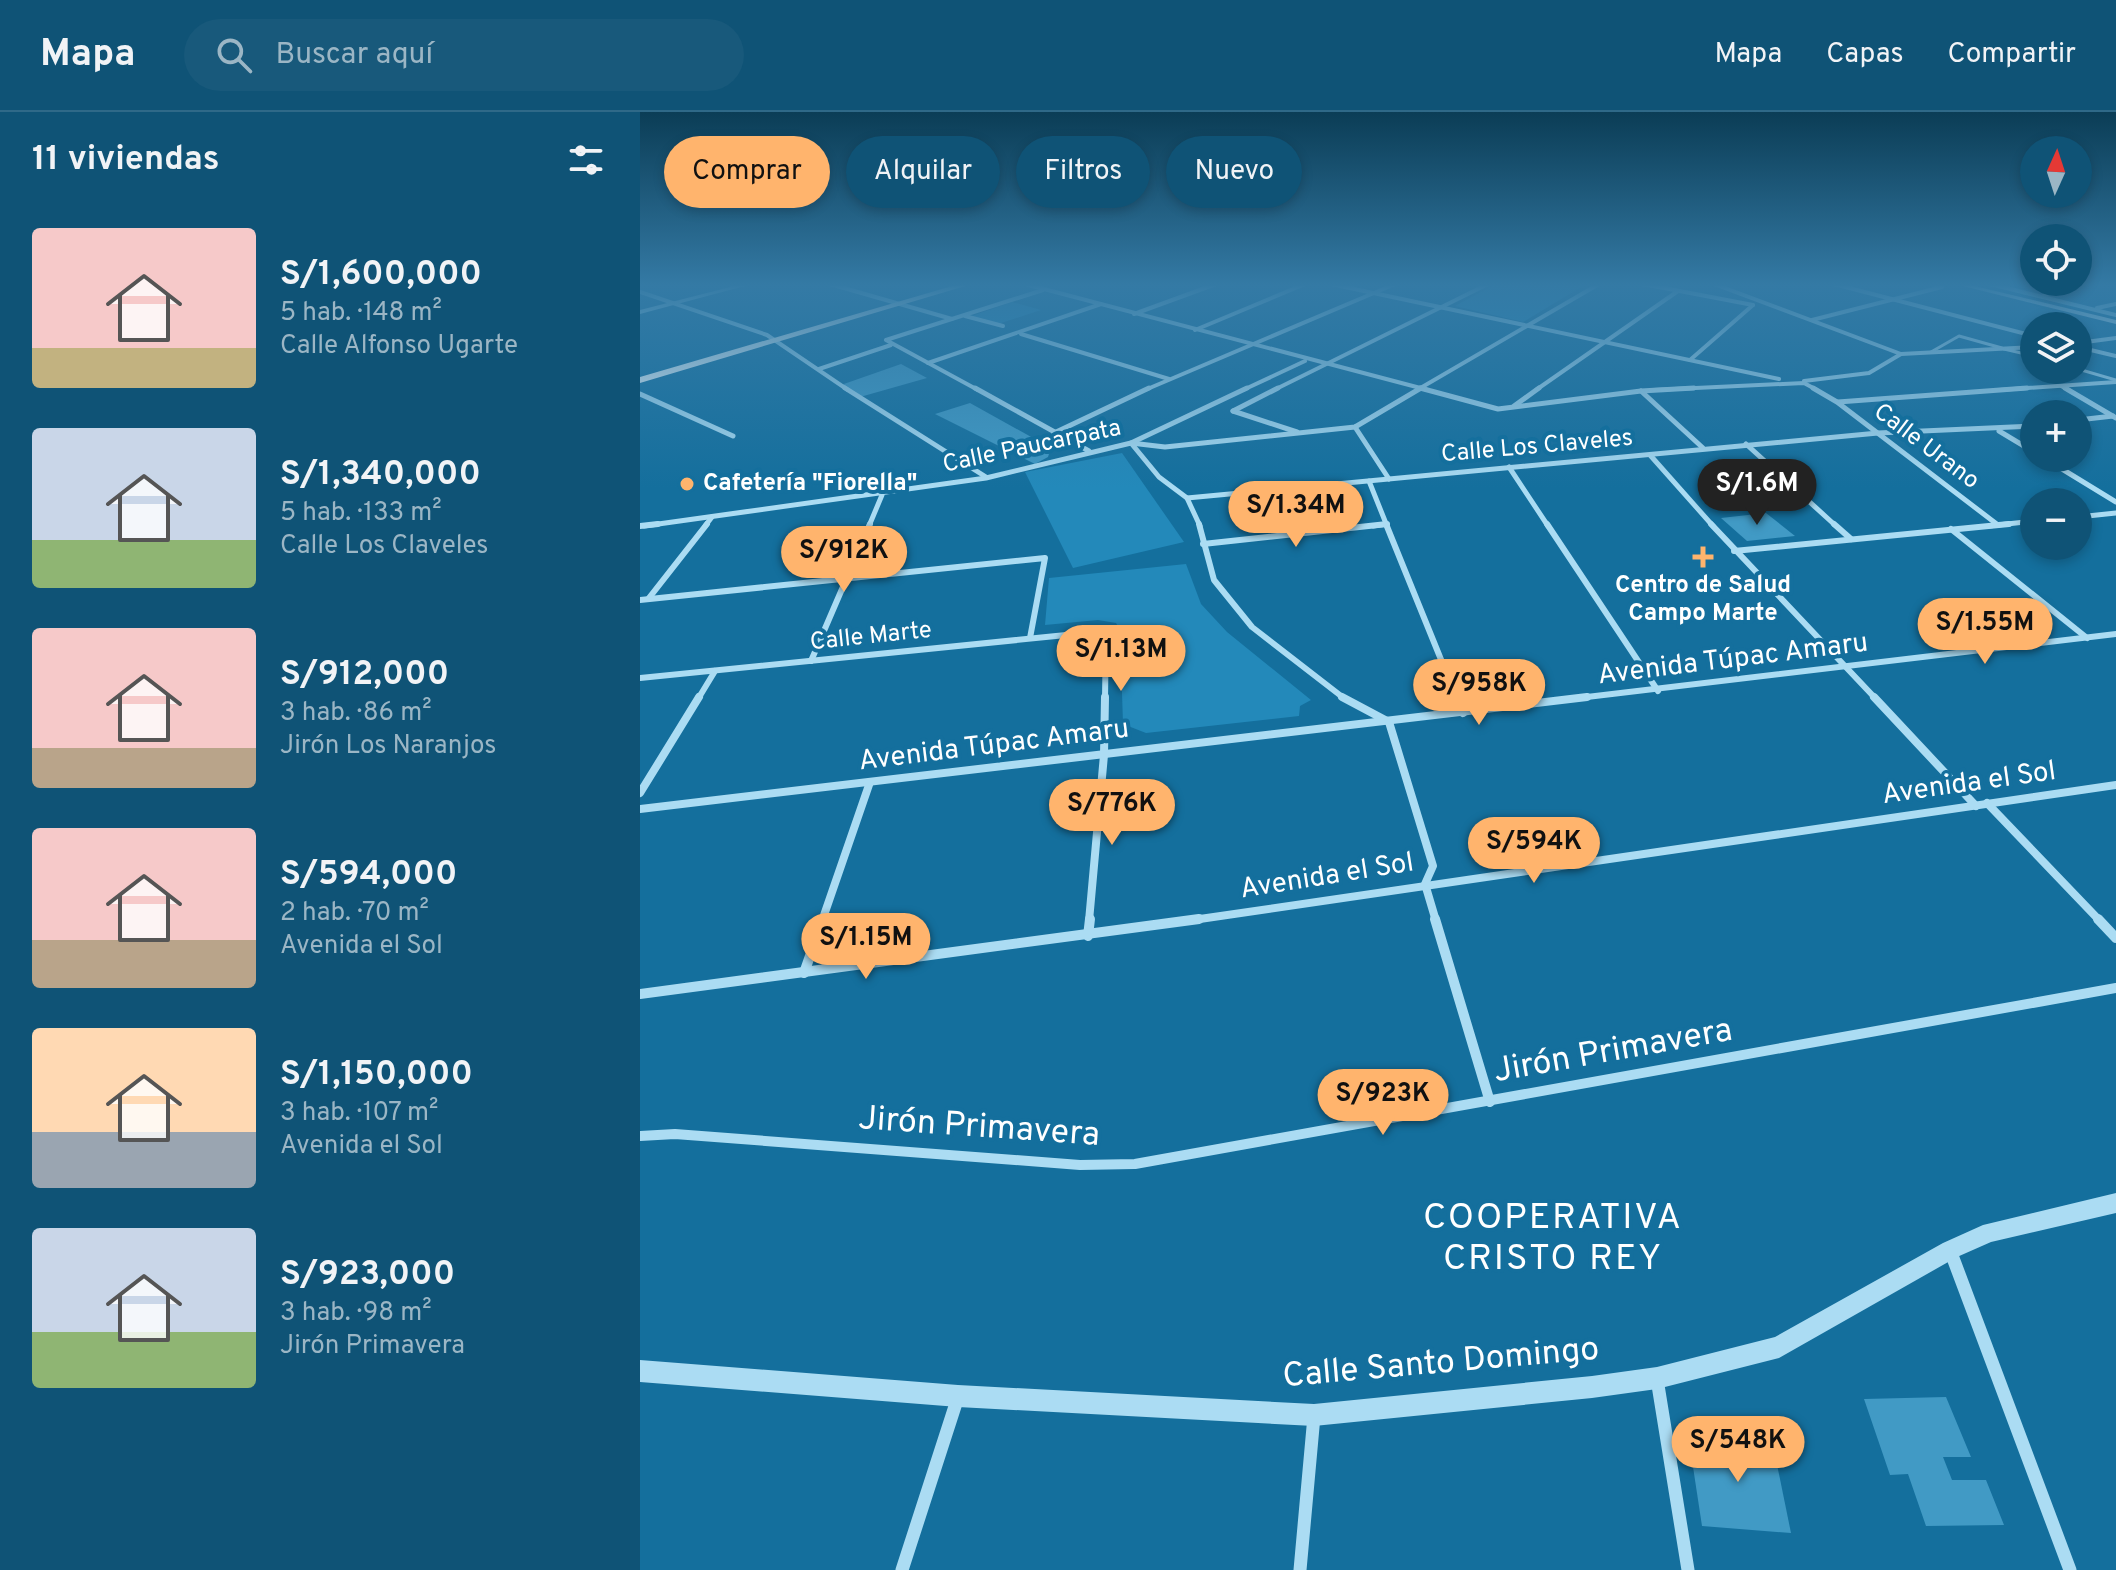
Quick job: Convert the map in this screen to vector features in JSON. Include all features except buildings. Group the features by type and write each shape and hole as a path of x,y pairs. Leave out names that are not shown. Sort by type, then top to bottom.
{"main road":[{"path":"640,373 718,352"},
{"path":"640,380 727,352"}],"street":[{"path":"793,352 986,478"},
{"path":"819,369 870,352"},
{"path":"905,352 1089,451"},
{"path":"928,363 963,352"},
{"path":"1080,352 1169,379"},
{"path":"1054,433 1169,379 1237,352"},
{"path":"1275,352 1498,409 1641,391 1863,373 1894,362 1901,354"},
{"path":"1300,433 1233,411 1353,352"},
{"name":"Calle Paucarpata","path":"640,526 882,495 986,478 1131,443 1165,447 1355,427 1485,352"},
{"path":"1514,407 1591,352"},
{"path":"1652,352 1789,381"},
{"path":"1690,360 1699,352"},
{"path":"1896,352 1930,352"},
{"path":"1306,360 1131,443 1159,477 1187,498 1199,522 1214,580 1252,627 1354,706 1389,722 1433,866 1425,884 1490,1102"},
{"path":"2092,373 2116,381"},
{"name":"Calle Urano","path":"1789,381 1813,386 1837,402 1998,525"},
{"path":"1837,402 2116,381"},
{"path":"2060,386 2114,417"},
{"path":"1641,391 1703,448"},
{"path":"640,394 733,436"},
{"path":"2092,419 2114,417"},
{"path":"1355,427 1389,479"},
{"name":"Calle Los Claveles","path":"1187,498 1746,444 1878,433 2020,428"},
{"path":"1998,430 2020,443"},
{"path":"1746,444 1851,539"},
{"path":"1650,455 1734,551 1851,668 1976,806"},
{"path":"1509,467 1658,691"},
{"path":"2067,472 2116,502"},
{"path":"1369,481 1463,713"},
{"path":"811,661 843,579 882,495"},
{"path":"2092,516 2116,513"},
{"path":"649,599 712,517"},
{"path":"1734,551 2020,523"},
{"path":"1203,544 1387,524"},
{"path":"1950,529 2087,638"},
{"path":"640,600 1045,558 1030,638"},
{"name":"Calle Marte","path":"640,678 1106,631 1104,755"},
{"name":"Avenida Túpac Amaru","path":"640,809 1658,691 2116,634"},
{"path":"640,793 715,671"},
{"path":"1088,936 1104,755"},
{"path":"804,973 870,782"},
{"name":"Avenida el Sol","path":"640,994 1088,936 1425,884 2116,785"},
{"path":"1987,803 2116,938"},
{"name":"Jirón Primavera","path":"640,1136 675,1134 1080,1165 1135,1164 2116,988"},
{"name":"Calle Santo Domingo","path":"640,1371 958,1396 1314,1415 1657,1378 1779,1347 1950,1250 1990,1232 2116,1203"},
{"path":"1950,1250 2070,1570"},
{"path":"1657,1378 1688,1570"},
{"path":"902,1570 958,1396"},
{"path":"1300,1570 1314,1415"}],"shaded area":[{"path":"1122,453 1184,542 1073,568 1025,472"},
{"path":"1186,564 1201,604 1227,632 1311,700 1300,706 1299,716 1146,733 1123,724 1120,630 1116,623 1098,620 1045,625 1049,578"}],"place":[{"name":"Cafetería \"Fiorella\"","path":"687,484"},
{"name":"Centro de Salud Campo Marte","path":"1703,557"}],"district":[{"name":"COOPERATIVA CRISTO REY","path":"1553,1240"}]}
